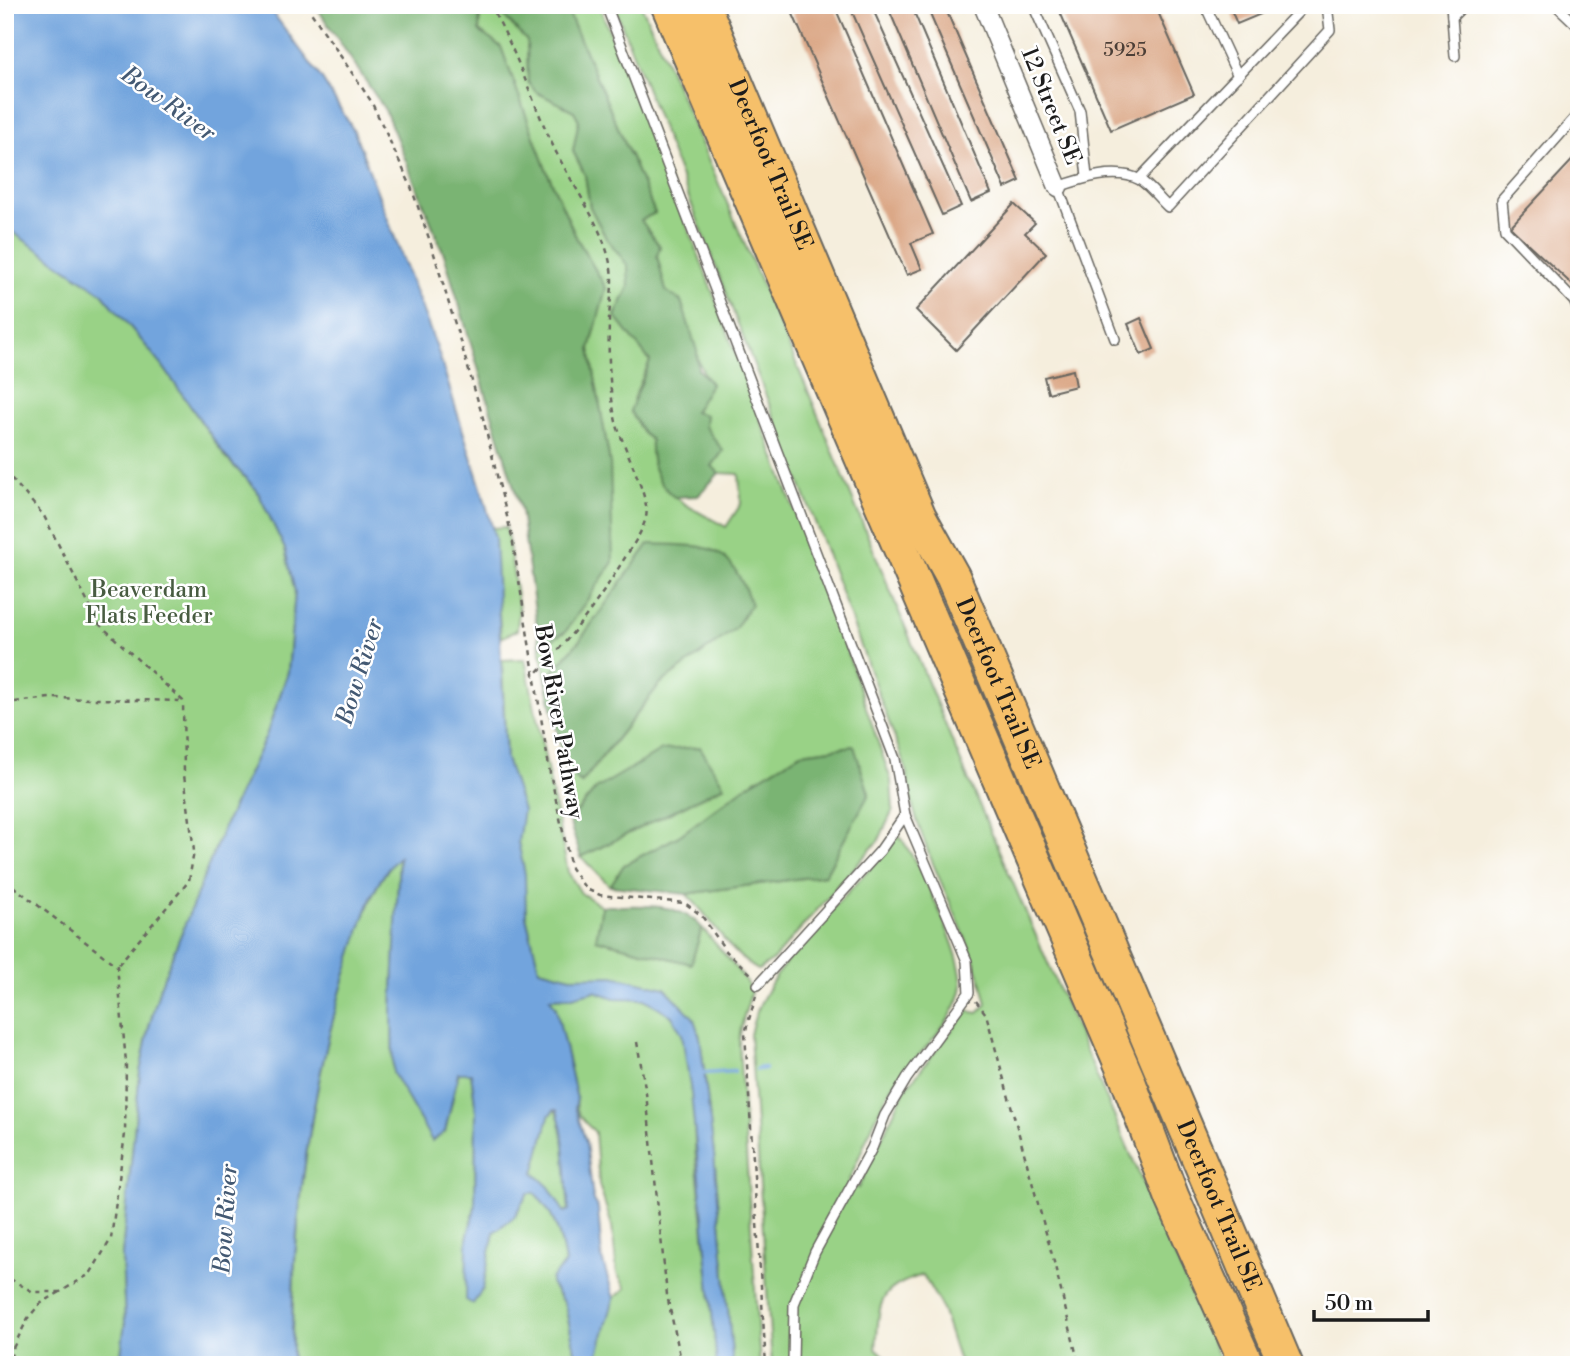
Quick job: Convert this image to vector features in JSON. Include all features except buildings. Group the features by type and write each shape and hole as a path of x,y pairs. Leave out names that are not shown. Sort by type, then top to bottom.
{"highway":[{"name":"Deerfoot Trail SE","path":"667,5 1128,1080 1172,1197 1247,1365"},
{"name":"Deerfoot Trail SE","path":"703,5 919,516 953,577 1286,1365"},
{"path":"725,5 953,577"}],"street":[{"name":"12 Street SE","path":"984,5 1058,187"}],"lane":[{"path":"606,5 895,758 905,815 967,961 970,993 902,1087 815,1252 794,1304 793,1365"},
{"path":"1033,5 1080,111 1087,177"},
{"path":"1205,5 1238,76"},
{"path":"1139,179 1306,5"},
{"path":"1115,339 1058,187 1087,177 1113,175 1139,179 1168,207 1330,30 1327,5"},
{"path":"1451,5 1455,56"},
{"path":"1452,17 1464,5"},
{"path":"1556,5 1579,27"},
{"path":"1579,113 1502,200 1505,229 1574,301 1579,312"},
{"path":"758,985 880,850 905,815"}],"path":[{"name":"Bow River Pathway","path":"306,5 371,101 410,184 432,247 483,418 513,537 533,676 550,773 571,868 586,889 600,895 685,903 702,916 726,951 755,978 758,985"},
{"path":"489,5 508,37 534,105 596,228 611,266 613,292 608,318 609,368 616,422 627,458 645,498 647,515 636,541 576,632 533,676"},
{"path":"5,471 44,516 98,623 183,701 184,775 194,851 189,881 117,966 127,1062 125,1134 111,1239 90,1274 40,1304 28,1318 13,1348"},
{"path":"5,703 50,698 183,701"},
{"path":"5,880 117,966"},
{"path":"758,985 744,1033 765,1365"},
{"path":"970,993 986,1014 1054,1262 1079,1365"},
{"path":"637,1042 646,1093 667,1295 682,1365"},
{"path":"5,1276 33,1292 60,1293"},
{"path":"5,1314 13,1348 13,1365"}],"green space":[{"path":"315,5 476,5 480,9 479,31 501,47 545,167 576,237 606,288 590,349 610,463 613,562 566,631 540,647 521,511 444,254 385,110"},
{"path":"476,5 499,5 500,12 527,41 528,82 536,92 574,111 579,120 573,151 585,175 590,207 605,236 629,266 629,287 615,316 650,361 633,399 643,433 651,440 656,472 663,485 684,504 726,527 741,504 739,474 719,473 711,467 723,451 694,412 711,384 697,356 681,301 666,292 657,256 660,246 640,220 655,213 565,5 599,5 698,253 842,637 891,780 893,810 879,840 772,961 758,970 737,954 686,894 825,875 869,793 853,746 801,753 749,784 679,836 624,865 610,886 581,857 724,786 596,789 569,821 566,771 582,783 660,684 735,629 649,544 580,640 546,680 540,647 566,631 610,463 590,349 606,288 576,237 545,167 501,47 479,31 480,10"},
{"path":"499,5 565,5 655,213 641,220 660,247 657,256 666,291 681,301 697,351 698,369 711,384 694,412 706,415 705,426 723,451 712,466 719,473 698,496 674,497 663,485 653,464 651,440 643,433 630,411 650,361 615,316 629,287 628,266 605,236 590,207 585,175 573,151 579,120 574,111 536,92 528,82 527,41 500,12"},
{"path":"614,5 641,5 653,31 808,391 962,765 1222,1365 960,1365 941,1306 923,1275 896,1286 883,1300 880,1309 876,1348 888,1359 905,1365 772,1365 750,1035 758,1008 772,982 812,930 899,835 918,866 940,912 957,958 961,991 950,1017 893,1086 880,1108 848,1182 858,1188 904,1091 967,1011 978,1013 987,1004 971,952 920,829 905,766 820,535"},
{"name":"Beaverdam Flats Feeder","path":"5,227 102,293 162,365 226,458 257,490 285,549 295,592 288,672 266,736 225,824 160,987 149,1027 140,1072 122,1255 125,1322 121,1355 125,1365 5,1365"},
{"path":"506,527 519,609 517,630 501,638 492,528"},
{"path":"649,544 687,545 714,551 734,568 751,604 735,629 660,684 581,783 566,771 546,680 580,640"},
{"path":"525,659 568,872 581,893 602,906 596,939 691,963 702,928 750,987 739,1045 760,1365 733,1365 714,1154 700,1037 693,1017 590,977 571,977 539,969 526,916 518,842 522,810 506,759 502,660"},
{"path":"854,746 869,794 825,875 686,894 610,886 624,865 679,836 749,784 801,753"},
{"path":"700,747 724,786 581,857 569,821 596,789 662,750"},
{"path":"399,856 392,1012 393,1073 445,1132 459,1072 471,1073 476,1111 475,1207 467,1239 483,1288 494,1232 514,1217 528,1193 535,1193 552,1217 561,1243 565,1263 551,1284 565,1305 577,1360 581,1365 292,1365 295,1261 306,1155 315,1103 338,1000 353,950 376,889"},
{"path":"602,906 656,906 681,912 692,919 702,928 691,964 596,939"},
{"path":"595,991 656,1004 673,1018 681,1031 690,1065 696,1158 717,1365 591,1365 614,1298 626,1288 617,1274 612,1226 599,1185 595,1132 578,1113 565,1046 550,997 572,997"},
{"path":"554,1110 561,1127 565,1156 569,1210 564,1212 534,1173 549,1116"}],"water":[{"name":"Bow River","path":"5,5 267,5 322,79 354,131 437,348 495,538 506,759 523,810 518,842 525,874 526,916 539,969 571,977 613,976 665,988 693,1017 700,1037 714,1154 733,1365 717,1365 691,1093 682,1034 672,1016 645,999 614,998 595,991 572,997 550,998 556,1008 577,1099 575,1107 586,1142 593,1198 598,1208 602,1259 614,1298 596,1361 593,1365 581,1365 577,1360 565,1305 551,1284 551,1279 565,1263 561,1243 552,1217 535,1193 528,1193 514,1217 494,1232 483,1288 473,1304 466,1300 467,1239 475,1207 476,1111 471,1073 458,1073 445,1132 432,1141 393,1073 392,1012 399,857 382,877 365,913 325,1050 299,1209 292,1314 292,1365 125,1365 121,1355 125,1322 122,1255 140,1072 149,1027 160,987 225,824 266,736 288,672 295,592 285,549 257,490 226,457 162,365 102,293 5,227","holes":["557,1110 564,1147 569,1210 564,1212 549,1187 534,1173 549,1116"]}],"waterway":[{"path":"757,1069 765,1068"},
{"path":"704,1073 734,1071"}]}
